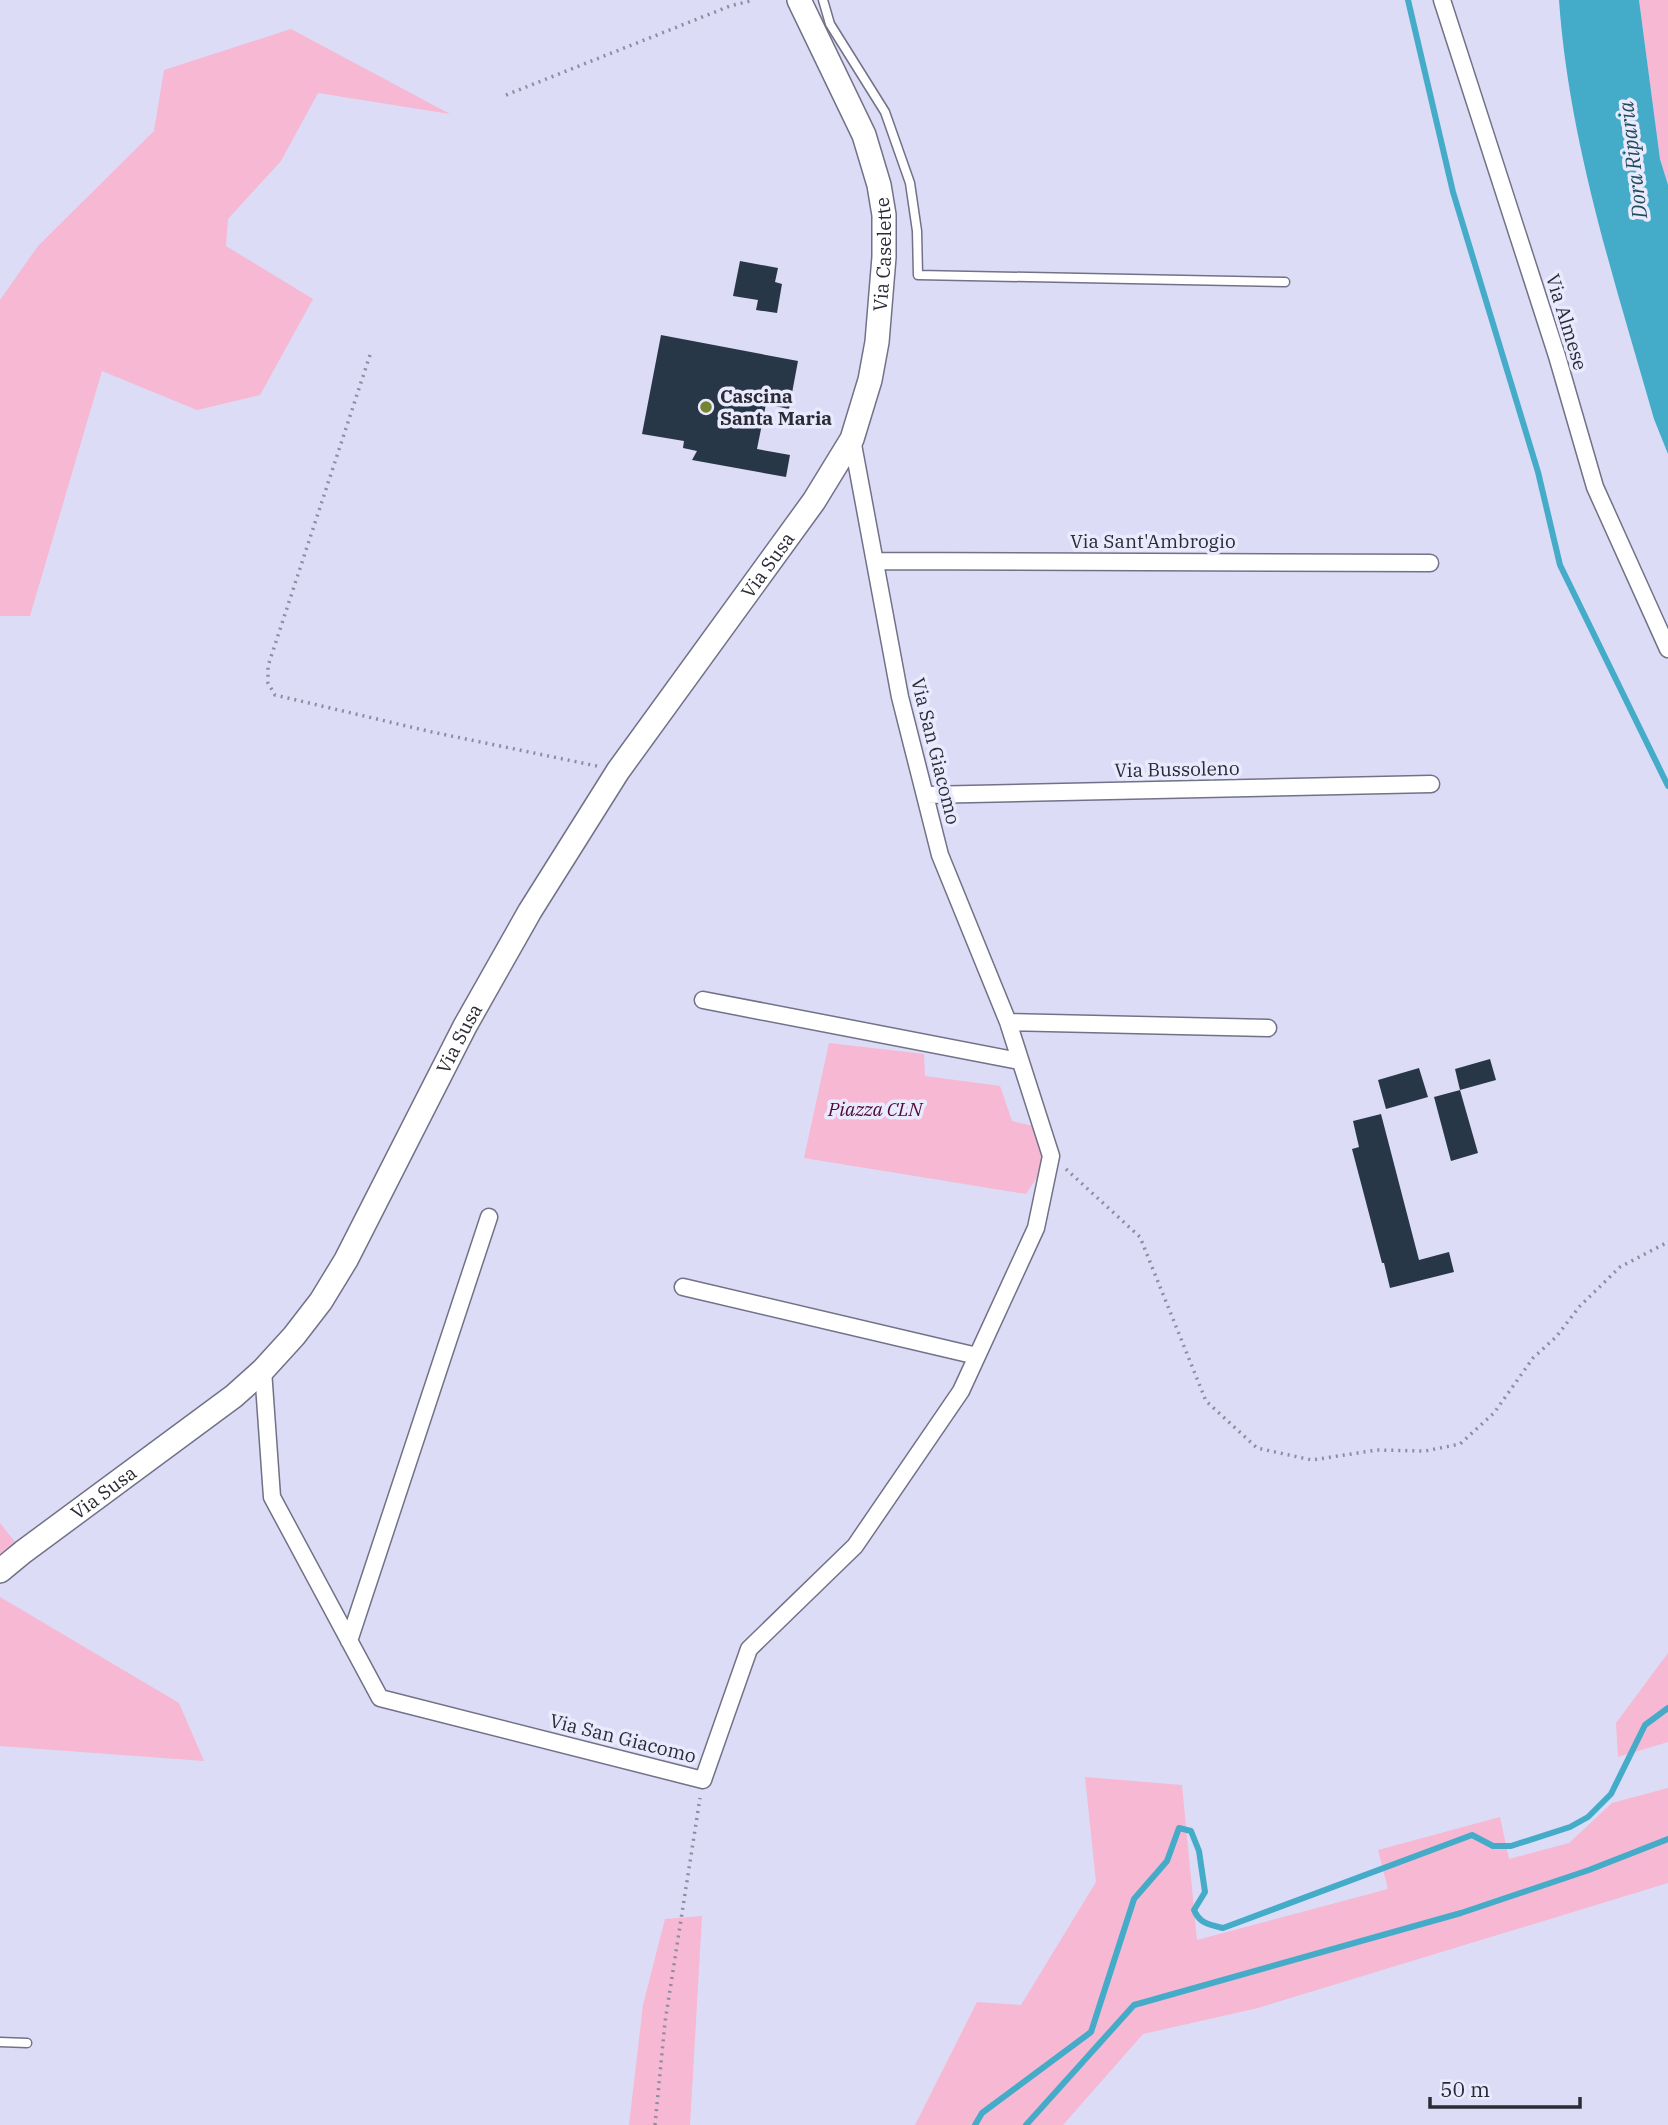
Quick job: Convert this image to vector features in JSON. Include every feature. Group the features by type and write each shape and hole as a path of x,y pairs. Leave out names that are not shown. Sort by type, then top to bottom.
{"main road":[{"name":"Via Caselette","path":"799,0 863,135 879,185 884,215 884,257 877,342 870,380 852,439"},
{"name":"Via Susa","path":"0,1571 234,1396 263,1370 321,1301 346,1260 491,978 530,911 618,771 814,501 852,439"}],"street":[{"name":"Via Almese","path":"1442,0 1557,356 1595,487 1668,649"},
{"name":"Via San Giacomo","path":"263,1370 272,1497 380,1698 703,1780 749,1649 855,1546 961,1391 1036,1228 1051,1156 1008,1022 940,855 900,697 852,439"},
{"name":"Via Sant'Ambrogio","path":"876,561 1430,563"},
{"name":"Via Bussoleno","path":"925,795 1431,784"},
{"path":"703,1000 1019,1061"},
{"path":"1008,1022 1268,1028"},
{"path":"349,1641 489,1217"},
{"path":"683,1287 977,1356"}],"lane":[{"path":"823,0 830,24 885,112 910,183 917,231 918,275 1285,282"},
{"path":"0,2042 27,2043"}],"path":[{"path":"506,94 730,6 754,0"},
{"path":"370,355 268,666 271,689 275,695 618,771"},
{"path":"1051,1156 1140,1237 1206,1401 1257,1448 1312,1460 1377,1450 1425,1451 1460,1444 1494,1413 1533,1358 1556,1337 1600,1286 1620,1267 1668,1242"},
{"path":"655,2125 665,2022 703,1780"}],"green space":[{"path":"1639,0 1668,0 1668,185 1660,159"},
{"path":"291,29 450,114 318,93 281,161 228,219 226,246 313,299 260,395 197,410 102,371 30,616 0,616 0,300 38,246 154,131 164,70"},
{"name":"Piazza CLN","path":"829,1043 924,1054 925,1076 1000,1086 1012,1121 1042,1128 1051,1156 1026,1194 804,1158"},
{"path":"0,1523 23,1552 0,1571"},
{"path":"0,1597 179,1703 204,1761 0,1746"},
{"path":"1668,1653 1668,1742 1618,1757 1616,1723"},
{"path":"1085,1777 1182,1785 1197,1940 1388,1889 1378,1850 1500,1817 1509,1859 1569,1843 1612,1803 1668,1788 1668,1883 1258,2008 1143,2034 1063,2125 915,2125 977,2002 1021,2005 1096,1882"},
{"path":"702,1916 690,2125 629,2125 643,2005 665,1919"}],"water":[{"name":"Dora Riparia","path":"1559,0 1639,0 1660,159 1668,185 1668,454 1654,419 1609,264 1583,159 1564,53"}],"building":[{"path":"740,261 778,268 775,282 782,284 777,313 756,310 758,300 733,296"},
{"name":"Cascina Santa Maria","path":"661,335 798,361 789,409 766,404 757,449 790,455 786,477 692,460 697,451 683,448 684,441 642,434"},
{"path":"1490,1059 1496,1080 1460,1090 1455,1069"},
{"path":"1419,1068 1428,1097 1386,1109 1378,1080"},
{"path":"1460,1090 1478,1153 1451,1161 1434,1097"},
{"path":"1381,1114 1419,1260 1449,1252 1454,1272 1390,1288 1352,1149 1359,1147 1353,1121"}],"waterway":[{"path":"1408,0 1453,192 1538,472 1560,565 1668,786"},
{"path":"975,2125 982,2113 1091,2032 1134,1899 1167,1861 1179,1828 1191,1831 1199,1851 1205,1892 1194,1910 1196,1915 1210,1925 1223,1928 1472,1835 1493,1846 1511,1846 1570,1827 1588,1817 1611,1794 1645,1725 1668,1708"},
{"path":"1026,2125 1134,2005 1461,1913 1589,1870 1668,1839"}],"place":[{"name":"Cascina Santa Maria","path":"706,407"}]}
